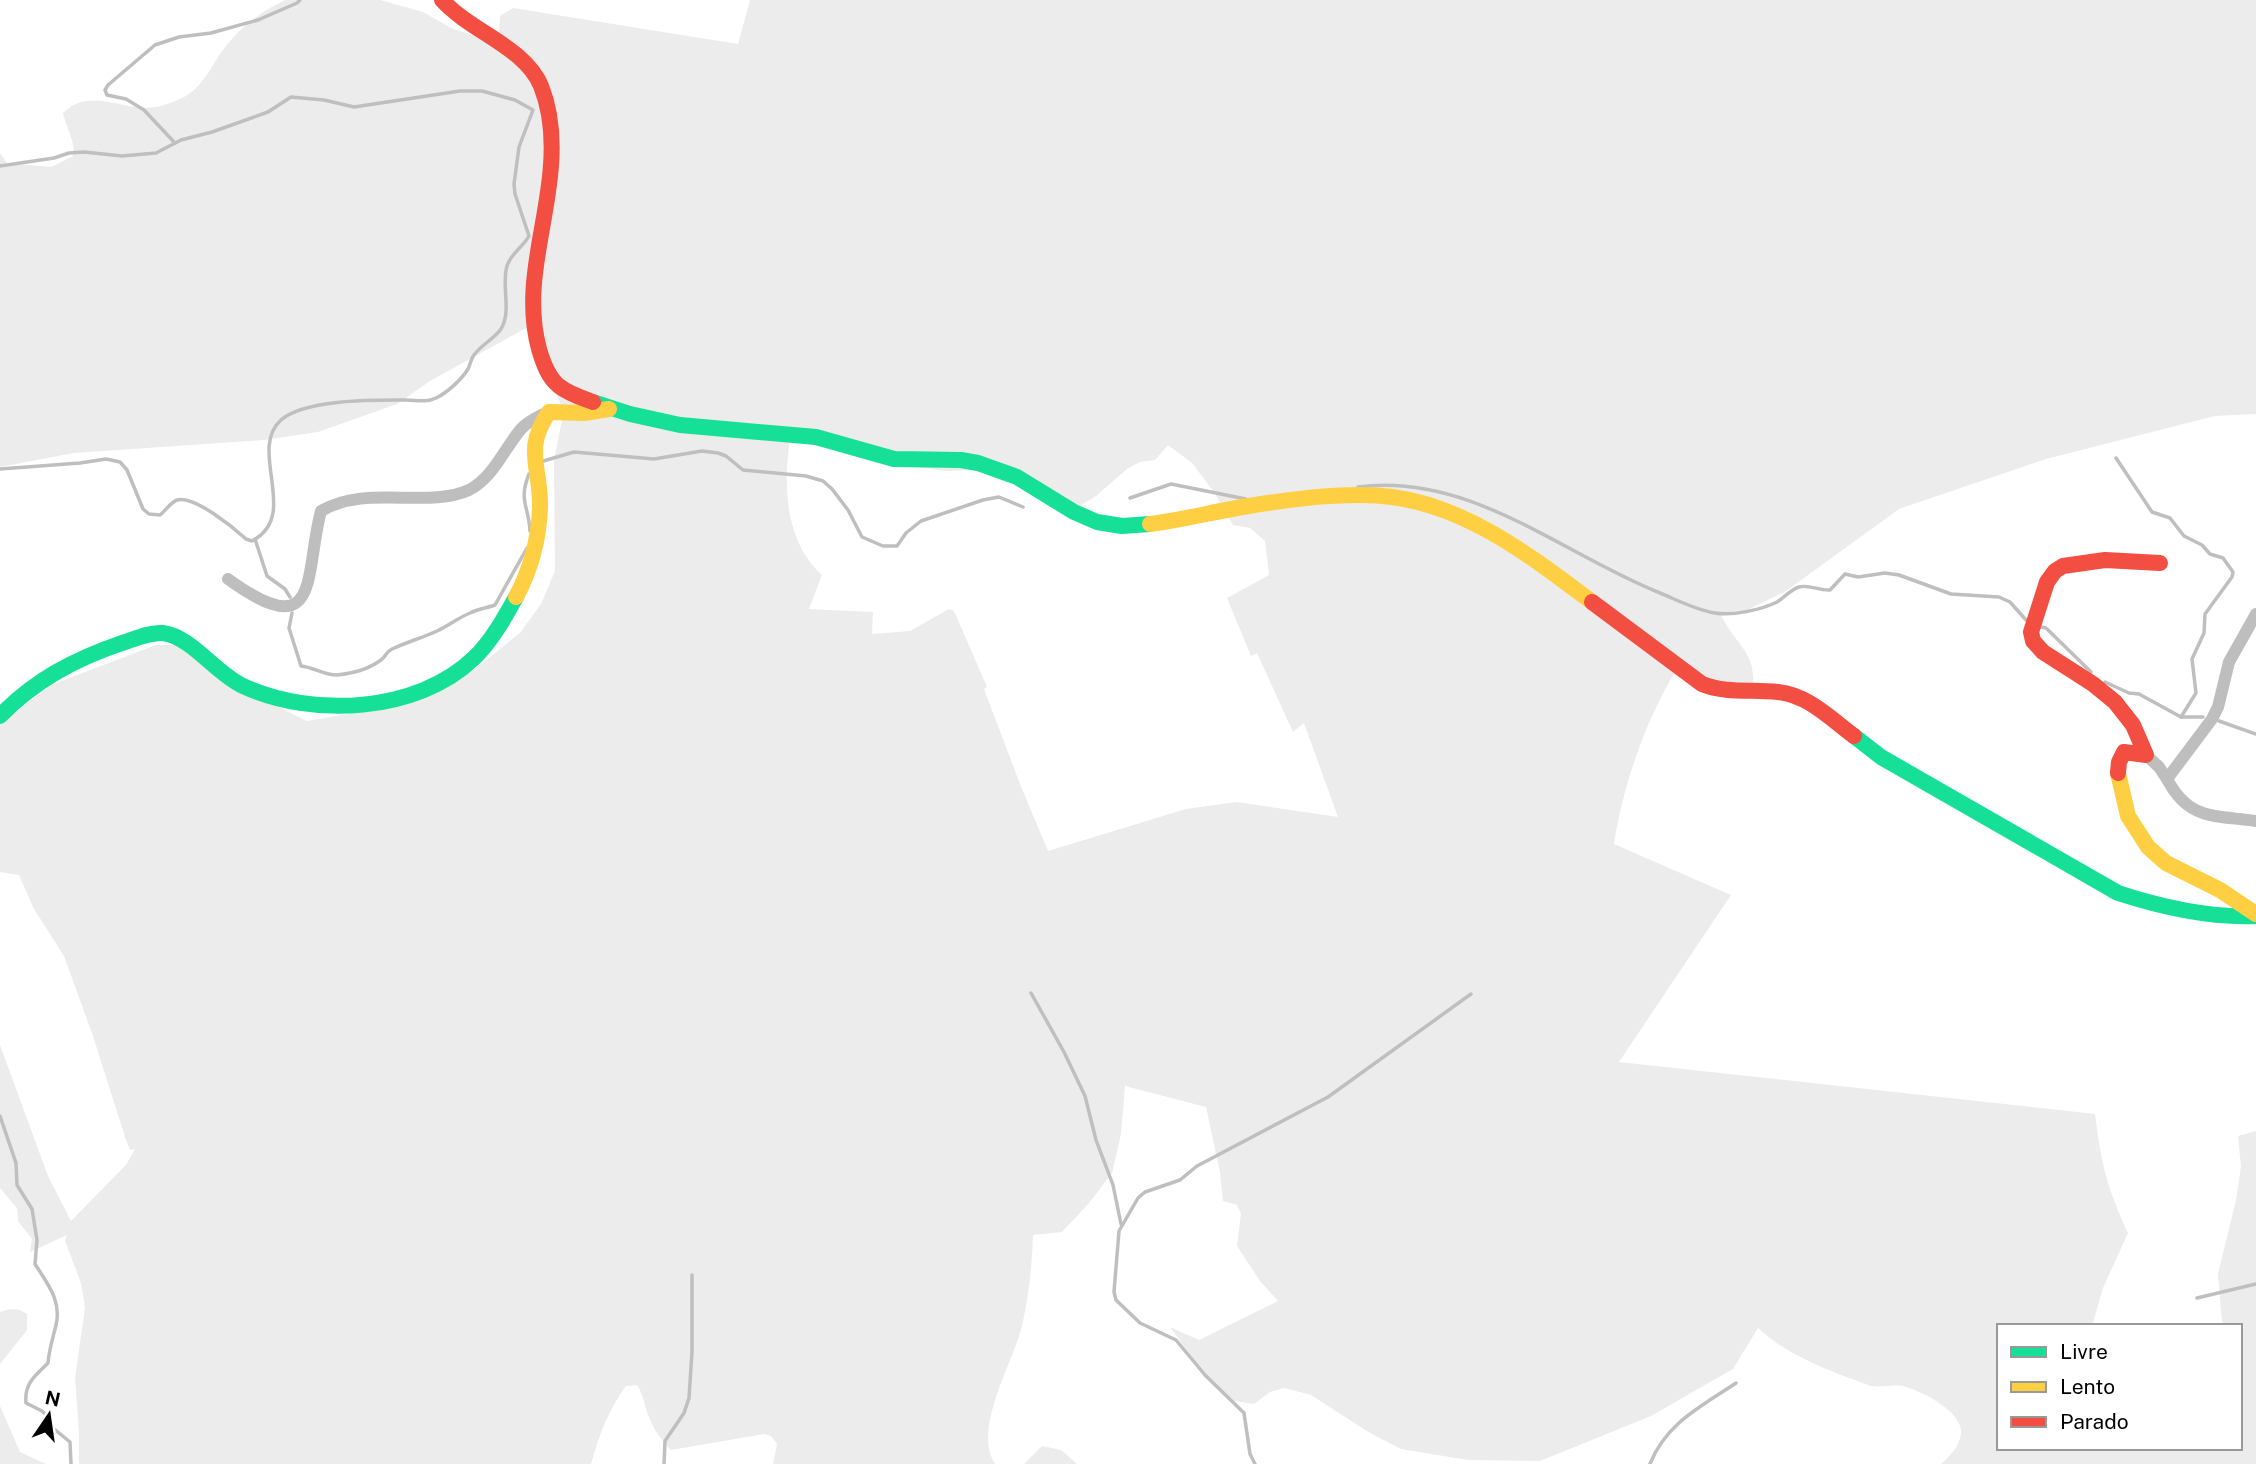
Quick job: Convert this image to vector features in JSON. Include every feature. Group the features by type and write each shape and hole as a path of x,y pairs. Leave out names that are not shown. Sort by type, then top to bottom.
{"street":[{"path":"442,0 461,19 519,56 536,73 544,95 552,135 549,180 531,292 531,322 544,366 564,391 609,408 696,427 803,434 908,461 965,460 985,464 1029,483 1077,514 1099,524 1168,524 1241,507 1335,495 1386,495 1428,505 1483,529 1520,551 1562,579 1702,684 1728,692 1781,692 1808,701 1881,757 2118,893 2162,905 2230,916 2256,915"},
{"path":"228,579 250,595 269,603 286,606 300,600 308,586 313,565 321,511 334,504 356,500 390,496 448,496 468,490 483,481 529,422 548,412 584,413 609,408"},
{"path":"0,716 21,694 52,672 89,654 161,633 186,642 214,667 242,685 282,700 321,706 386,701 436,683 473,659 511,609 525,581 533,556 540,502 534,440 537,426 548,412"},
{"path":"2160,563 2111,559 2060,567 2048,581 2035,618 2031,635 2033,641 2044,653 2090,681 2120,706 2139,732 2146,755 2159,767 2174,792 2191,810 2203,815 2256,821"},
{"path":"2167,779 2212,719 2218,707 2229,662 2256,614"},
{"path":"2146,755 2123,752 2119,758 2119,785 2132,825 2146,846 2175,869 2219,889 2256,915"}],"shaded area":[{"path":"285,0 380,0 423,12 451,28 472,35 499,35 500,16 513,8 738,44 750,0 2256,0 2256,414 2215,416 2046,459 1899,509 1786,591 1739,614 1720,613 1749,658 1753,679 1752,693 1732,693 1680,664 1657,706 1638,751 1623,798 1614,844 1731,895 1619,1062 2095,1114 2106,1175 2128,1233 2103,1288 2093,1324 1997,1324 1997,1450 2242,1450 2244,1327 2242,1324 2222,1322 2218,1274 2236,1200 2241,1166 2238,1136 2256,1131 2256,1464 1941,1464 1957,1446 1961,1433 1956,1418 1941,1404 1906,1387 1868,1385 1824,1368 1796,1355 1758,1328 1733,1369 1651,1416 1540,1461 1468,1460 1401,1449 1370,1433 1311,1395 1284,1388 1270,1392 1254,1404 1235,1401 1208,1379 1170,1327 1199,1340 1278,1301 1260,1281 1237,1246 1241,1214 1237,1205 1223,1201 1220,1172 1206,1107 1125,1086 1121,1134 1112,1173 1062,1232 1033,1235 1030,1281 1022,1326 996,1396 988,1433 989,1450 995,1464 773,1464 777,1444 771,1436 764,1434 671,1450 653,1426 637,1385 626,1386 614,1405 591,1464 79,1464 75,1378 85,1308 81,1283 65,1241 67,1235 30,1252 32,1239 18,1221 17,1208 0,1188 0,1045 48,1176 71,1221 126,1165 135,1149 130,1150 125,1137 64,956 34,909 19,875 0,872 0,710 1,714 15,713 51,685 156,645 175,645 259,697 307,721 383,708 476,668 520,633 541,604 555,571 554,461 562,420 560,402 539,361 528,327 430,381 397,404 318,432 264,440 74,453 0,467 0,153 7,163 51,167 73,156 72,140 63,113 73,105 96,101 143,108 167,104 186,96 202,81 236,35 259,15","holes":["791,432 918,467 946,471 973,470 1041,488 1076,508 1096,496 1127,469 1140,462 1155,460 1168,445 1192,463 1214,492 1233,525 1250,528 1265,541 1269,575 1227,598 1251,656 1257,653 1293,732 1304,723 1338,817 1237,802 1186,809 1048,851 984,689 987,687 954,611 949,609 910,631 872,634 873,612 809,609 822,575 809,561 793,527 787,489"]},
{"path":"10,1309 27,1314 27,1330 0,1364 0,1312"},
{"path":"0,1406 20,1452 46,1464 0,1464"},
{"path":"1042,1446 1061,1450 1077,1464 1024,1464"}],"waterway":[{"path":"175,143 144,110 126,99 107,95 105,90 108,85 155,45 179,37 211,33 258,20 300,0"},
{"path":"0,166 54,158 69,153 122,156 156,153 181,140 268,112 291,97 324,100 354,107 460,91 482,91 515,100 533,110 519,147 514,184 529,236 507,266 506,314 501,329 477,351 458,381 432,400 322,404 292,413 281,420 272,433 269,448 274,500 272,516 266,530 252,541 193,502 177,500 160,515 149,514 143,509 127,470 120,462 106,459 0,469"},
{"path":"540,462 574,452 654,459 702,451 718,453 743,470 806,476 823,481 848,510 862,537 883,546 897,546 906,533 921,521 983,500 999,497 1023,507"},
{"path":"2116,458 2152,512 2170,518 2184,536 2202,545 2210,554 2223,558 2233,572 2205,614 2204,633 2192,659 2196,693 2181,717"},
{"path":"529,474 524,497 530,531"},
{"path":"1130,498 1171,484 1246,499"},
{"path":"1358,487 1399,486 1439,492 1477,504 1514,520 1623,577 1701,610 1715,613 1738,613 1763,608 1799,587 1830,590 1845,574 1858,577 1885,573 1899,575 1951,594 1999,597 2010,602 2026,620"},
{"path":"255,539 267,576 285,589 290,597"},
{"path":"292,613 289,628 301,666 333,675 355,672 381,660 392,649 437,631 461,617 495,605 527,548"},
{"path":"2036,626 2046,628 2091,672"},
{"path":"2105,682 2129,693 2139,694 2181,717 2203,717"},
{"path":"2219,721 2256,734"},
{"path":"1031,993 1085,1096 1096,1140 1113,1185 1121,1224"},
{"path":"1255,1464 1250,1454 1244,1413 1205,1375 1176,1340 1140,1323 1116,1300 1114,1292 1119,1231 1138,1198 1145,1192 1180,1180 1197,1166 1328,1097 1471,994"},
{"path":"0,1116 16,1163 17,1185 32,1209 37,1240 35,1264 48,1285 57,1308 48,1363 29,1385 26,1403 42,1411 53,1428 70,1442 71,1464"},
{"path":"664,1464 665,1441 684,1413 689,1398 692,1275"},
{"path":"2197,1298 2256,1284"},
{"path":"1650,1464 1665,1437 1675,1426 1736,1383"}],"traffic: fast":[{"path":"593,402 630,414 680,425 816,437 894,459 961,460 978,463 1017,477 1074,512 1097,522 1122,526 1150,524"},
{"path":"0,716 13,703 56,672 88,656 142,636 158,633 184,641 233,680 270,696 331,706 363,705 394,699 424,690 451,676 474,658 492,637 516,597"},
{"path":"1854,736 1881,757 2118,893 2186,911 2256,916"}],"traffic: slow":[{"path":"516,597 530,565 538,531 540,493 535,448 541,425 549,412 584,413 609,409"},
{"path":"1150,524 1302,498 1339,495 1392,497 1447,511 1498,536 1592,602"},
{"path":"2118,773 2128,816 2148,847 2166,863 2220,890 2256,914"}],"traffic: jam":[{"path":"442,0 523,61 541,86 549,115 552,155 534,280 534,326 546,369 552,378 567,391 593,402"},
{"path":"2118,773 2124,752 2146,755 2133,725 2115,702 2093,684 2043,652 2033,641 2031,632 2047,582 2055,571 2063,566 2105,560 2160,563"},
{"path":"1592,602 1702,684 1721,689 1789,694 1819,709 1854,736"}]}
